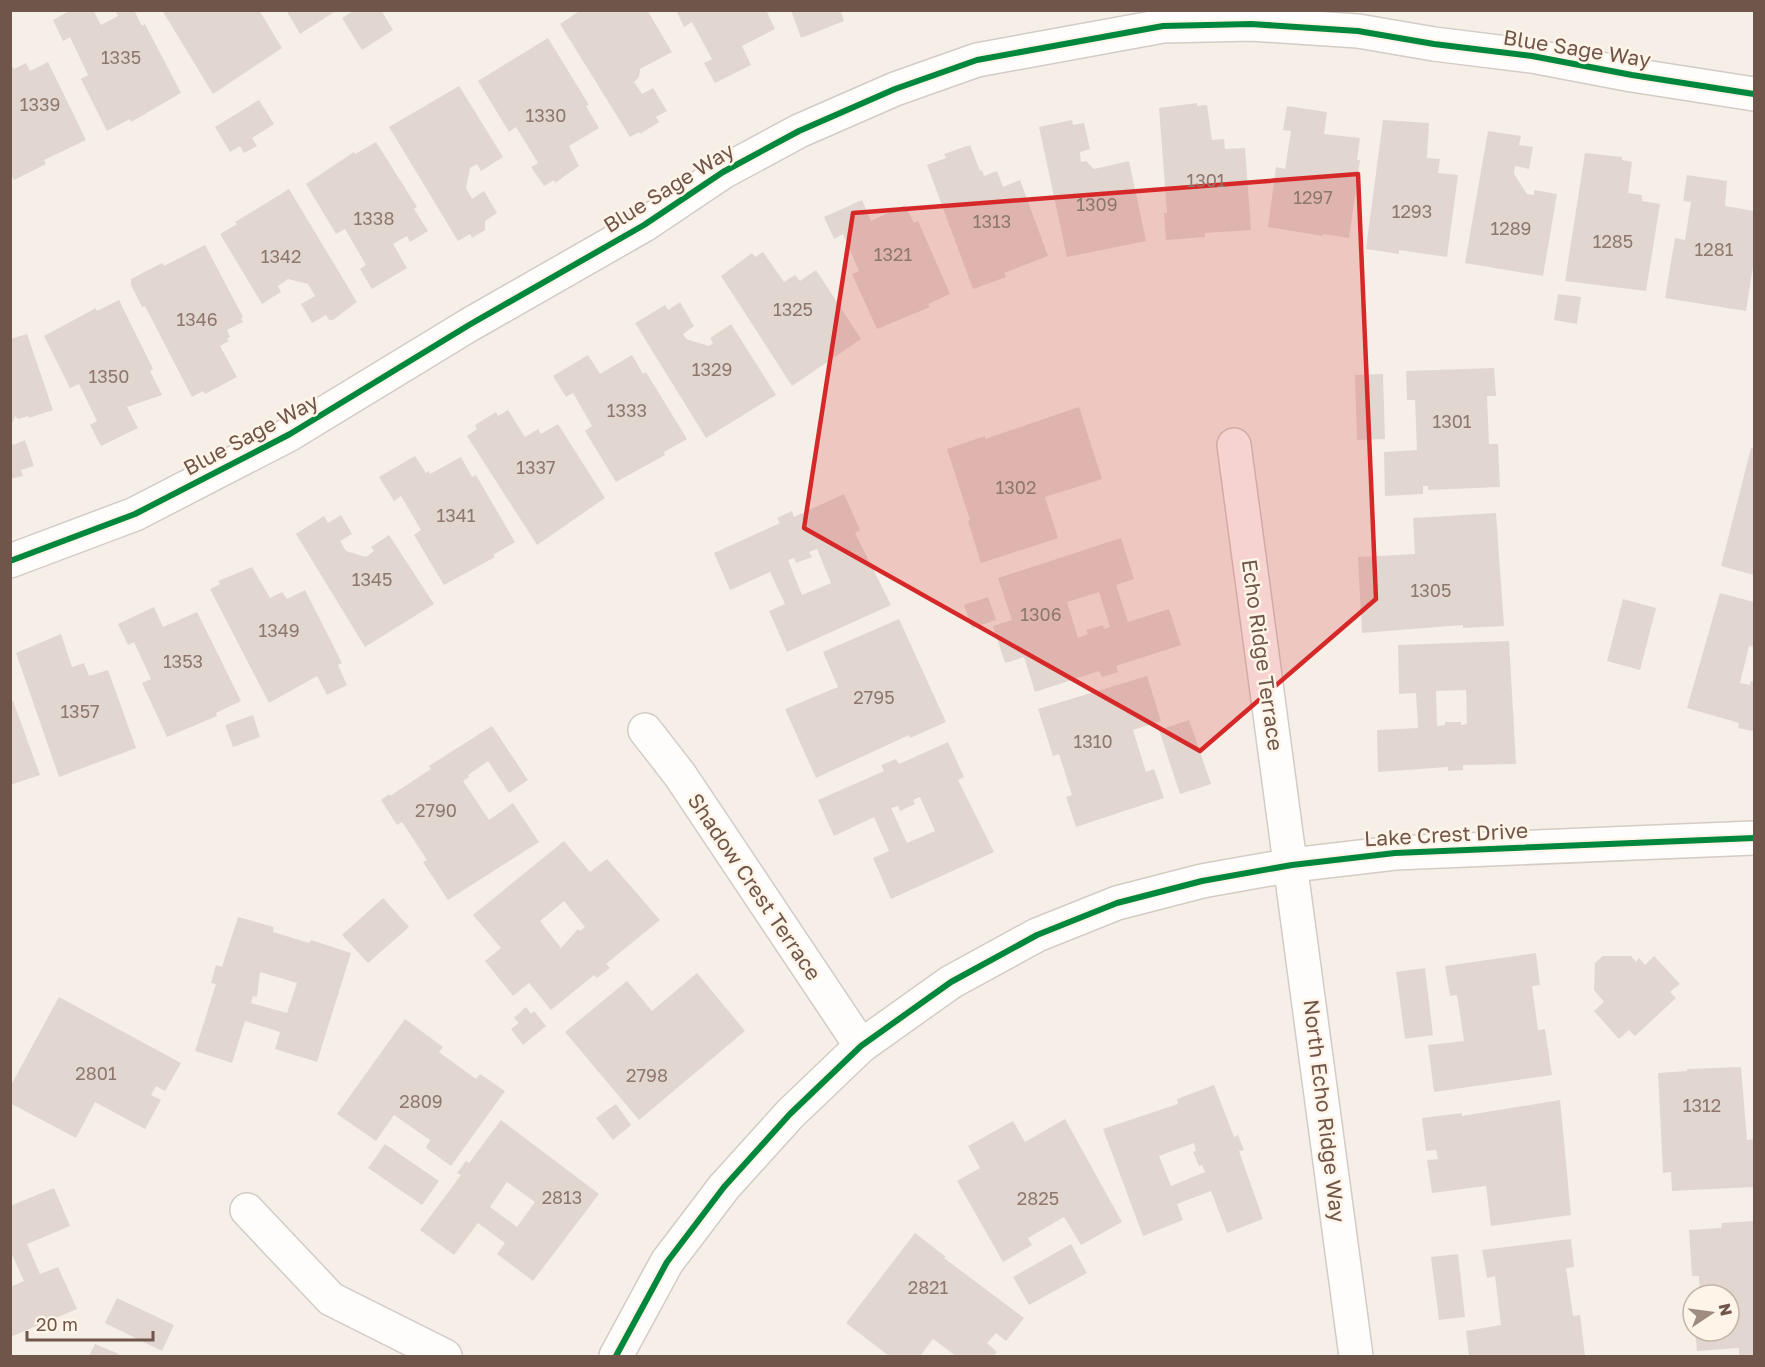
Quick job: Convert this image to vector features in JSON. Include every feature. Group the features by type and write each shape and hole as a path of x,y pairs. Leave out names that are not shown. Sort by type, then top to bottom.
{"street":[{"name":"Blue Sage Way","path":"10,561 135,514 254,454 305,426 469,325 644,225 723,172 799,131 895,89 977,60 1163,26 1261,25 1358,31 1434,44 1532,56 1632,75 1755,94"},
{"name":"Echo Ridge Terrace","path":"1234,445 1292,865"},
{"name":"Shadow Crest Terrace","path":"645,730 680,775 861,1046"},
{"name":"Lake Crest Drive","path":"616,1356 668,1262 724,1187 790,1114 861,1046 951,982 1037,935 1117,903 1202,881 1292,865 1395,852 1755,838"},
{"name":"North Echo Ridge Way","path":"1292,865 1356,1356"},
{"path":"247,1210 332,1299 445,1356"}],"highlighted area":[{"path":"1358,174 1376,599 1200,751 804,528 853,213"}],"building":[{"path":"71,10 93,10 101,25 118,16 115,10 134,10 142,26 145,24 181,93 131,122 130,119 107,131 81,79 88,75 70,37 63,41 53,20"},
{"path":"162,10 259,10 282,48 213,94"},
{"path":"286,10 337,10 300,34"},
{"path":"355,10 381,10 393,30 362,50 342,18"},
{"path":"581,10 647,10 672,52 640,69 639,77 634,82 642,94 653,88 667,111 656,117 659,122 640,134 639,132 630,137 560,24"},
{"path":"676,10 766,10 775,29 742,46 751,65 715,83 704,63 712,59 692,22 684,27"},
{"path":"791,10 840,10 844,21 801,38"},
{"path":"548,38 589,105 586,106 599,128 569,146 579,166 555,183 554,180 544,186 531,167 538,163 516,127 509,132 478,81"},
{"path":"48,62 86,140 44,160 46,164 14,180 10,173 10,63 14,69 26,63 30,71"},
{"path":"459,86 503,157 481,171 477,164 470,168 466,188 472,199 484,191 497,213 485,221 485,230 472,238 470,234 458,241 389,127"},
{"path":"259,100 274,124 252,138 257,146 244,153 240,146 230,152 215,127"},
{"path":"1197,103 1197,106 1207,105 1212,140 1224,139 1225,149 1245,148 1251,230 1205,233 1205,237 1166,240 1164,213 1167,213 1159,108"},
{"path":"1287,106 1327,112 1324,134 1360,138 1357,160 1360,160 1349,238 1268,227 1276,167 1285,169 1291,131 1283,130"},
{"path":"1072,120 1073,125 1084,123 1090,149 1080,152 1081,162 1086,161 1094,169 1129,161 1146,241 1067,257 1039,127"},
{"path":"1383,120 1429,123 1427,158 1440,159 1438,173 1458,175 1447,257 1399,250 1399,254 1366,249"},
{"path":"1488,131 1521,136 1519,145 1533,147 1529,169 1515,166 1514,174 1527,194 1534,195 1534,190 1557,194 1543,276 1465,263"},
{"path":"376,142 417,207 414,209 428,231 410,242 407,236 393,244 407,268 372,289 360,269 366,265 345,229 336,234 306,184 354,152 355,154"},
{"path":"970,145 984,176 997,171 1003,187 1020,180 1048,256 1004,273 1006,277 973,289 927,165 946,158 944,154"},
{"path":"1585,153 1622,157 1622,160 1632,162 1628,193 1642,195 1642,201 1660,204 1646,291 1565,281"},
{"path":"1687,175 1727,181 1725,206 1754,211 1754,260 1746,311 1665,298 1675,238 1685,240 1691,202 1683,201"},
{"path":"289,189 357,302 333,320 329,320 326,315 312,323 301,304 315,296 308,284 288,279 278,286 281,292 262,304 220,234 237,224 235,222"},
{"path":"862,200 871,221 905,205 914,223 918,221 950,294 928,304 930,307 877,329 852,274 859,271 843,234 834,239 824,217"},
{"path":"205,245 243,317 241,318 243,322 227,330 229,341 220,346 237,377 205,394 203,391 192,397 145,306 142,307 131,285 131,279 162,263 164,266"},
{"path":"763,252 784,282 795,275 800,281 816,270 861,339 792,386 721,276 752,253 755,257"},
{"path":"1558,294 1581,297 1577,324 1554,320"},
{"path":"119,300 153,369 150,371 162,395 127,407 138,428 101,446 90,425 97,421 79,384 70,388 44,336 96,308 97,311"},
{"path":"680,302 694,326 683,334 686,339 709,346 713,343 710,338 731,324 776,395 706,438 635,323 665,305 668,310"},
{"path":"27,334 53,410 29,418 28,416 18,419 15,416 10,429 10,339"},
{"path":"588,355 600,374 632,355 643,374 646,372 687,439 664,452 665,455 616,482 585,431 592,426 573,393 566,397 553,376"},
{"path":"1494,368 1496,396 1487,396 1489,444 1498,444 1500,487 1428,490 1428,486 1423,486 1423,494 1385,496 1384,452 1417,450 1415,400 1407,400 1406,371"},
{"path":"1383,374 1385,439 1357,440 1355,375"},
{"path":"1079,407 1102,479 1045,497 1058,538 981,563 947,449 985,436 985,439"},
{"path":"508,410 525,437 538,429 541,434 558,424 605,498 537,545 467,436 477,429 475,425 496,412 498,416"},
{"path":"10,440 13,445 25,440 34,466 21,470 23,476 10,479"},
{"path":"1751,448 1754,449 1754,575 1721,566"},
{"path":"415,456 426,473 429,471 430,474 461,457 472,477 476,475 515,542 493,555 495,557 444,585 414,535 421,530 401,496 394,501 379,477"},
{"path":"844,494 860,530 855,533 891,605 787,652 769,611 785,604 770,572 730,590 714,553 780,523 777,518 792,511 794,517","holes":["817,549 831,583 802,595 788,560 794,558 796,563 812,557 809,552"]},
{"path":"1496,513 1504,626 1463,628 1463,625 1362,633 1358,557 1415,554 1413,518"},
{"path":"341,515 352,534 340,541 346,551 366,557 374,551 371,547 389,535 434,604 365,647 296,534 324,516 328,523"},
{"path":"1121,538 1134,579 1116,585 1128,622 1169,609 1181,645 1116,666 1118,672 1102,677 1099,671 1035,692 1024,657 1005,663 993,626 1012,620 998,578","holes":["1099,592 1110,627 1104,629 1103,625 1086,630 1088,634 1078,638 1067,602"]},
{"path":"252,567 270,598 282,592 287,599 305,590 342,663 338,665 347,685 327,695 317,676 269,703 210,589 220,584 218,581"},
{"path":"1720,593 1754,602 1754,647 1749,646 1740,683 1750,685 1751,681 1754,682 1753,731 1738,728 1739,723 1687,708"},
{"path":"988,597 996,620 972,628 964,605"},
{"path":"1623,599 1656,608 1640,670 1607,661"},
{"path":"154,607 163,627 197,612 241,701 216,713 217,716 167,737 142,683 151,679 134,642 128,645 118,624"},
{"path":"899,619 946,722 910,738 909,735 816,778 785,709 838,687 823,652"},
{"path":"61,634 72,667 84,663 89,676 108,670 136,748 59,777 16,653"},
{"path":"1509,641 1516,764 1463,765 1463,770 1448,771 1448,767 1378,772 1377,730 1418,728 1416,693 1399,694 1398,645","holes":["1466,690 1467,724 1445,722 1445,725 1437,726 1436,691"]},
{"path":"1147,676 1161,721 1133,730 1146,772 1154,769 1164,798 1076,827 1066,797 1072,795 1059,754 1053,756 1038,709"},
{"path":"13,701 40,775 10,785 10,702"},
{"path":"253,715 260,737 233,747 225,725"},
{"path":"1189,720 1211,784 1180,794 1159,730"},
{"path":"492,726 528,780 509,793 488,761 463,781 489,820 513,803 539,842 448,900 423,862 427,860 402,822 397,825 381,800 431,769 429,766"},
{"path":"948,742 964,777 958,780 994,852 891,899 873,858 889,851 874,817 834,836 818,800 884,771 881,765 896,759 899,764","holes":["920,797 935,831 907,843 891,808 898,806 900,811 915,804 913,800"]},
{"path":"564,841 590,872 607,859 660,920 606,964 610,968 597,978 594,975 551,1010 529,983 513,996 485,961 501,948 473,915","holes":["564,901 585,927 580,931 578,929 561,948 540,921"]},
{"path":"383,898 409,927 368,963 342,935"},
{"path":"238,917 274,927 273,932 309,943 311,940 351,953 317,1062 275,1049 280,1032 245,1021 232,1063 195,1051 216,984 211,983 216,965 222,967","holes":["260,972 297,983 287,1013 251,1003 253,996 257,997"]},
{"path":"1536,953 1540,985 1532,986 1538,1030 1545,1029 1552,1075 1434,1092 1428,1045 1464,1041 1457,995 1450,996 1445,966"},
{"path":"1603,956 1631,956 1636,962 1639,958 1645,965 1654,956 1680,984 1670,992 1676,998 1635,1036 1629,1030 1619,1039 1594,1011 1604,1002 1594,990 1595,963"},
{"path":"1425,968 1433,1035 1405,1039 1396,972"},
{"path":"697,973 745,1031 639,1120 565,1032 627,981 652,1011"},
{"path":"59,997 181,1063 165,1091 156,1086 151,1095 161,1100 145,1129 95,1102 76,1138 10,1103 10,1087"},
{"path":"526,1007 531,1014 534,1011 546,1026 523,1045 511,1029 519,1023 514,1018"},
{"path":"405,1019 443,1047 439,1052 476,1079 480,1074 505,1091 451,1166 426,1148 430,1140 394,1115 376,1141 337,1114"},
{"path":"1741,1067 1747,1140 1754,1139 1754,1187 1672,1191 1671,1172 1663,1173 1658,1073 1687,1071 1687,1069"},
{"path":"1214,1085 1234,1137 1238,1135 1244,1150 1239,1151 1263,1219 1227,1233 1211,1191 1177,1204 1183,1220 1143,1236 1103,1129 1178,1104 1177,1099","holes":["1194,1143 1196,1151 1193,1152 1199,1166 1202,1165 1205,1172 1171,1186 1159,1156"]},
{"path":"1560,1100 1571,1215 1491,1226 1486,1186 1432,1193 1427,1160 1438,1159 1436,1150 1426,1151 1422,1118 1462,1113 1462,1116"},
{"path":"616,1104 631,1125 613,1140 596,1118"},
{"path":"1065,1119 1122,1222 1081,1245 1064,1217 1028,1238 1032,1245 1003,1262 957,1181 980,1168 968,1146 1013,1121 1025,1142"},
{"path":"501,1120 599,1194 533,1281 497,1254 505,1243 478,1223 454,1255 420,1230 461,1175 457,1173 466,1161 469,1163","holes":["507,1182 535,1202 517,1227 490,1207"]},
{"path":"385,1144 439,1181 422,1205 368,1168"},
{"path":"54,1188 70,1226 27,1244 40,1274 58,1267 77,1309 10,1337 10,1287 24,1281 10,1250 10,1206"},
{"path":"1754,1221 1754,1356 1739,1356 1739,1348 1697,1351 1696,1343 1741,1343 1741,1283 1699,1283 1699,1276 1692,1276 1689,1230 1721,1228 1722,1223"},
{"path":"915,1233 946,1257 944,1258 1024,1318 1006,1341 996,1333 987,1343 997,1352 993,1356 956,1356 933,1339 920,1356 889,1356 846,1323"},
{"path":"1571,1239 1574,1267 1566,1268 1573,1316 1580,1315 1585,1356 1469,1356 1466,1331 1501,1325 1495,1276 1487,1278 1482,1250"},
{"path":"1071,1244 1087,1273 1029,1305 1013,1277"},
{"path":"1458,1254 1465,1317 1439,1320 1431,1257"},
{"path":"117,1298 174,1325 162,1351 105,1323"},
{"path":"95,1344 119,1354 118,1356 89,1356"}],"cycle path":[{"path":"10,561 135,514 290,434 469,325 644,225 723,172 799,131 895,89 977,60 1163,26 1251,24 1358,31 1434,44 1532,56 1632,75 1754,94"},
{"path":"616,1356 667,1262 724,1187 790,1114 861,1046 951,982 1037,935 1117,903 1202,881 1292,865 1395,853 1754,838"}]}
